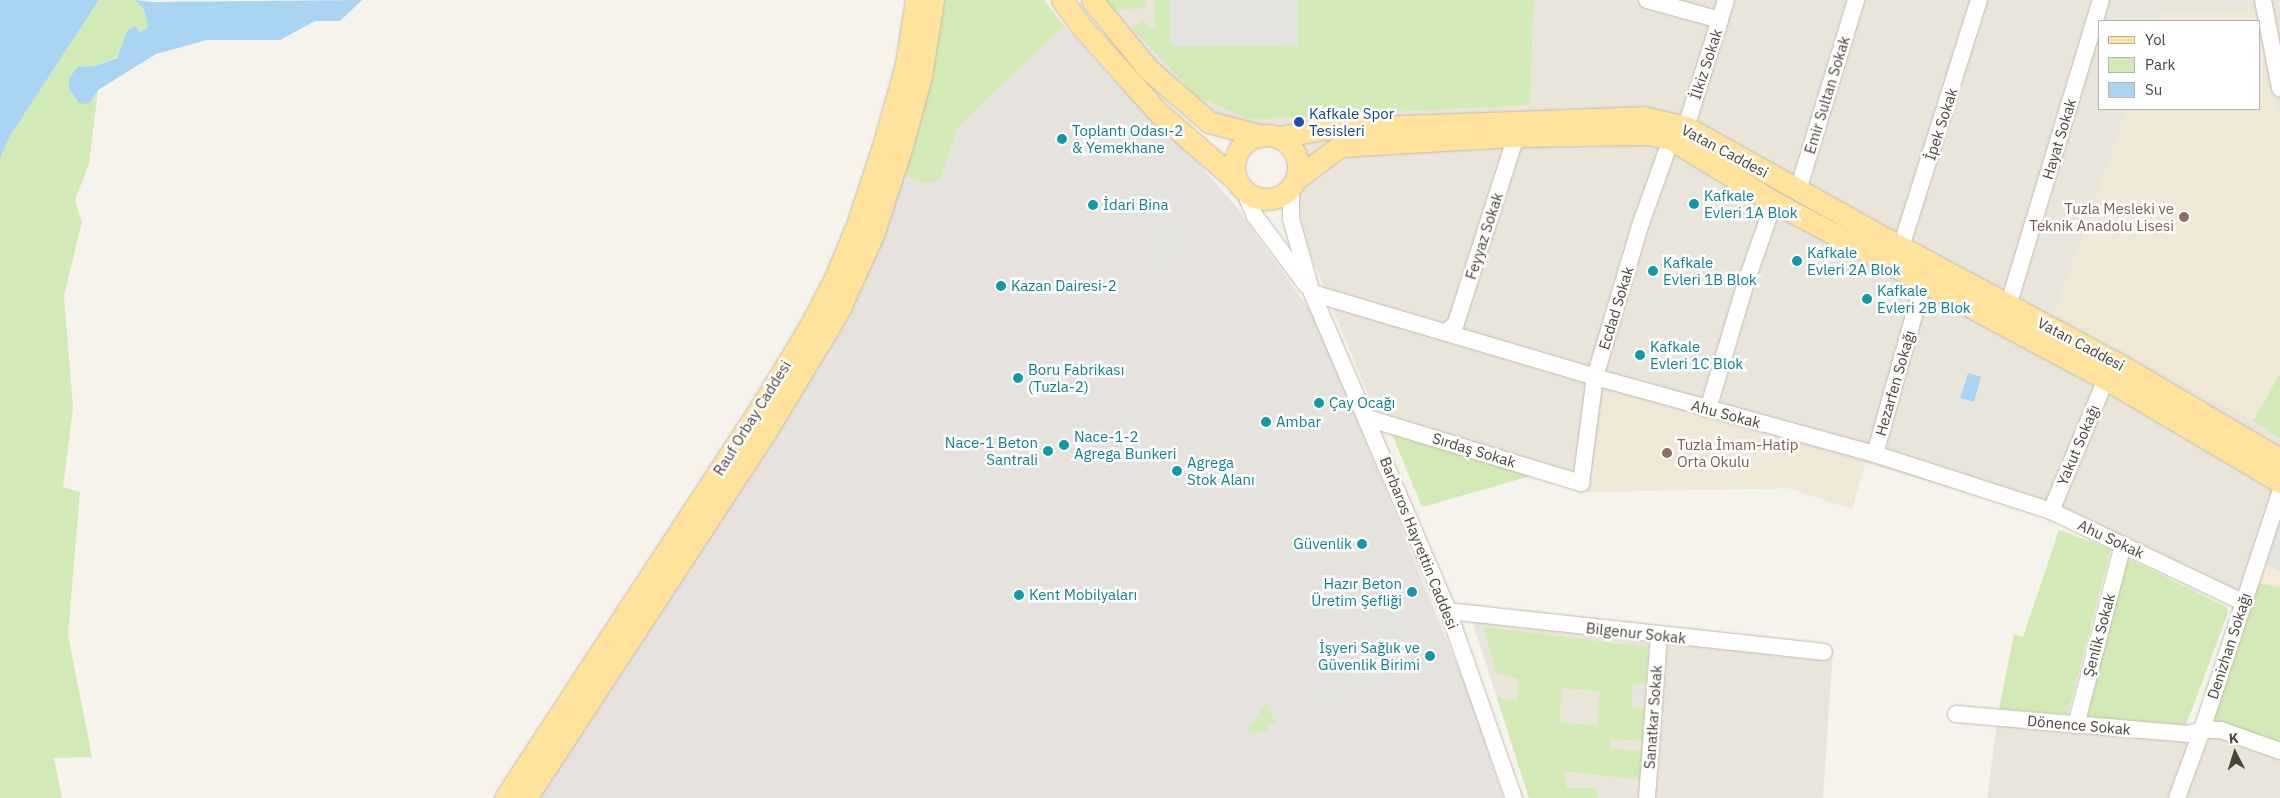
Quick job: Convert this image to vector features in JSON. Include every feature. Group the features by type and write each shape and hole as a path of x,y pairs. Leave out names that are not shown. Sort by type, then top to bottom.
{"main road":[{"name":"Rauf Orbay Caddesi","path":"505,798 764,402 810,326 835,278 857,225 884,143 906,64 916,0"},
{"name":"Rauf Orbay Caddesi","path":"526,798 764,436 838,312 873,235 901,149 921,76 933,0"},
{"path":"1062,0 1086,31 1159,112 1252,196 1273,198 1294,183 1298,169 1296,154 1287,142 1208,122 1148,69 1092,0"},
{"name":"Vatan Caddesi","path":"1269,136 1322,128 1643,117 1798,190 2008,306 2115,362 2280,459"},
{"name":"Vatan Caddesi","path":"1294,183 1340,146 1516,136 1678,133 1774,202 2106,379 2280,482"},
{"path":"1240,185 1234,162 1237,152 1250,139 1269,136"}],"street":[{"path":"1648,0 1720,20"},
{"name":"İlkiz Sokak","path":"1678,133 1726,0"},
{"name":"Emir Sultan Sokak","path":"1798,190 1856,0"},
{"name":"İpek Sokak","path":"1901,247 1979,0"},
{"name":"Hayat Sokak","path":"2008,306 2101,0"},
{"path":"2263,0 2280,88"},
{"name":"Ecdad Sokak","path":"1581,483 1595,377 1641,223 1678,133"},
{"name":"Feyyaz Sokak","path":"1447,332 1456,323 1516,136"},
{"path":"1294,183 1291,219 1312,293"},
{"path":"1240,185 1255,216 1312,293"},
{"path":"1708,409 1746,282 1774,202"},
{"name":"Hezarfen Sokağı","path":"1875,454 1923,283"},
{"name":"Ahu Sokak","path":"1312,293 1595,377 1875,454 2051,511 2244,602"},
{"name":"Barbaros Hayrettin Caddesi","path":"1312,293 1448,611 1514,798"},
{"name":"Yakut Sokağı","path":"2051,511 2106,379"},
{"name":"Sırdaş Sokak","path":"1367,418 1581,483"},
{"name":"Denizhan Sokağı","path":"2176,798 2202,730 2280,493"},
{"name":"Şenlik Sokak","path":"2076,726 2123,545"},
{"name":"Bilgenur Sokak","path":"1448,611 1824,652"},
{"name":"Sanatkar Sokak","path":"1647,798 1659,635"},
{"name":"Dönence Sokak","path":"1956,714 2076,726 2189,734 2202,730 2221,730 2280,752"}],"shaded area":[{"path":"944,0 1044,0 1064,26 1150,119 1188,151 1237,208 1316,319 1472,702 1503,798 540,798 849,318 903,175 925,99 938,42"},
{"path":"1097,0 2280,0 2280,798 1987,798 1997,723 2204,741 2239,604 2034,512 1865,463 1852,509 1788,488 1590,492 1383,431 1306,244 1297,196 1307,185 1305,162 1301,148 1282,128 1249,127 1197,106"},
{"path":"1170,0 1297,0 1298,45 1171,46"},
{"path":"2256,11 2259,20 2157,20 2160,14"},
{"name":"Tuzla Mesleki ve Teknik Anadolu Lisesi","path":"2260,27 2280,118 2280,374 2253,421 2054,315 2127,110 2260,110"},
{"path":"1162,187 1168,191 1186,250 1148,281 1139,276 1154,241 1149,230 1125,214 1143,191"},
{"path":"1603,389 1865,463 1852,509 1788,488 1590,492"},
{"path":"2280,515 2280,587 2256,583"},
{"path":"2280,515 2280,570 2279,571 2263,563"},
{"path":"1400,588 1418,673 1365,684 1367,694 1302,708 1299,695 1342,685 1337,660 1379,651 1367,595"},
{"path":"1467,605 1833,648 1823,798 1529,798"}],"green space":[{"path":"99,0 135,0 144,9 148,27 140,32 135,25 127,31 117,57 95,66 79,67 90,103 98,90 89,164 75,200 82,222 64,296 73,408 63,487 80,492 68,635 92,757 54,758 62,798 0,798 0,159 10,136"},
{"path":"944,0 1044,0 1064,26 958,126 940,180 926,183 903,175 925,99 938,42"},
{"path":"1100,0 1146,0 1146,8 1108,10"},
{"path":"1154,0 1536,0 1533,12 1530,105 1249,119 1196,96 1132,28 1141,20 1155,29"},
{"path":"2280,374 2280,438 2253,421"},
{"path":"1392,434 1534,475 1422,507"},
{"path":"2059,530 2111,549 2068,714 1999,709 2014,634 2023,637"},
{"path":"2131,560 2227,607 2228,613 2186,725 2087,717 2124,562"},
{"path":"2256,583 2280,587 2280,743 2212,720"},
{"path":"1483,627 1648,647 1646,684 1633,683 1631,707 1644,708 1643,741 1611,739 1610,748 1643,752 1642,780 1563,771 1567,788 1597,788 1597,798 1529,798 1497,697 1517,701 1518,678 1497,674","holes":["1562,688 1600,691 1597,726 1559,722"]},
{"path":"1266,702 1276,724 1269,725 1266,731 1246,733"}],"water":[{"path":"0,0 99,0 10,136 0,159"},
{"path":"135,0 153,2 362,0 340,21 315,21 280,40 207,40 156,54 98,90 90,103 80,104 69,89 69,78 78,67 95,66 117,58 127,31 135,25 140,32 148,27 144,9"},
{"path":"1968,373 1981,377 1974,402 1960,398"}],"place":[{"name":"Kafkale Spor Tesisleri","path":"1299,122"},
{"name":"Toplantı Odası-2 & Yemekhane","path":"1062,139"},
{"name":"Kafkale Evleri 1A Blok","path":"1694,204"},
{"name":"İdari Bina","path":"1093,205"},
{"name":"Tuzla Mesleki ve Teknik Anadolu Lisesi","path":"2184,217"},
{"name":"Kafkale Evleri 2A Blok","path":"1797,261"},
{"name":"Kafkale Evleri 1B Blok","path":"1653,271"},
{"name":"Kazan Dairesi-2","path":"1001,286"},
{"name":"Kafkale Evleri 2B Blok","path":"1867,299"},
{"name":"Kafkale Evleri 1C Blok","path":"1640,355"},
{"name":"Boru Fabrikası (Tuzla-2)","path":"1018,378"},
{"name":"Çay Ocağı","path":"1319,403"},
{"name":"Ambar","path":"1266,422"},
{"name":"Nace-1-2 Agrega Bunkeri","path":"1064,445"},
{"name":"Nace-1 Beton Santrali","path":"1048,451"},
{"name":"Tuzla İmam-Hatip Orta Okulu","path":"1667,453"},
{"name":"Agrega Stok Alanı","path":"1177,471"},
{"name":"Güvenlik","path":"1362,544"},
{"name":"Hazır Beton Üretim Şefliği","path":"1412,592"},
{"name":"Kent Mobilyaları","path":"1019,595"},
{"name":"İşyeri Sağlık ve Güvenlik Birimi","path":"1430,656"}]}
